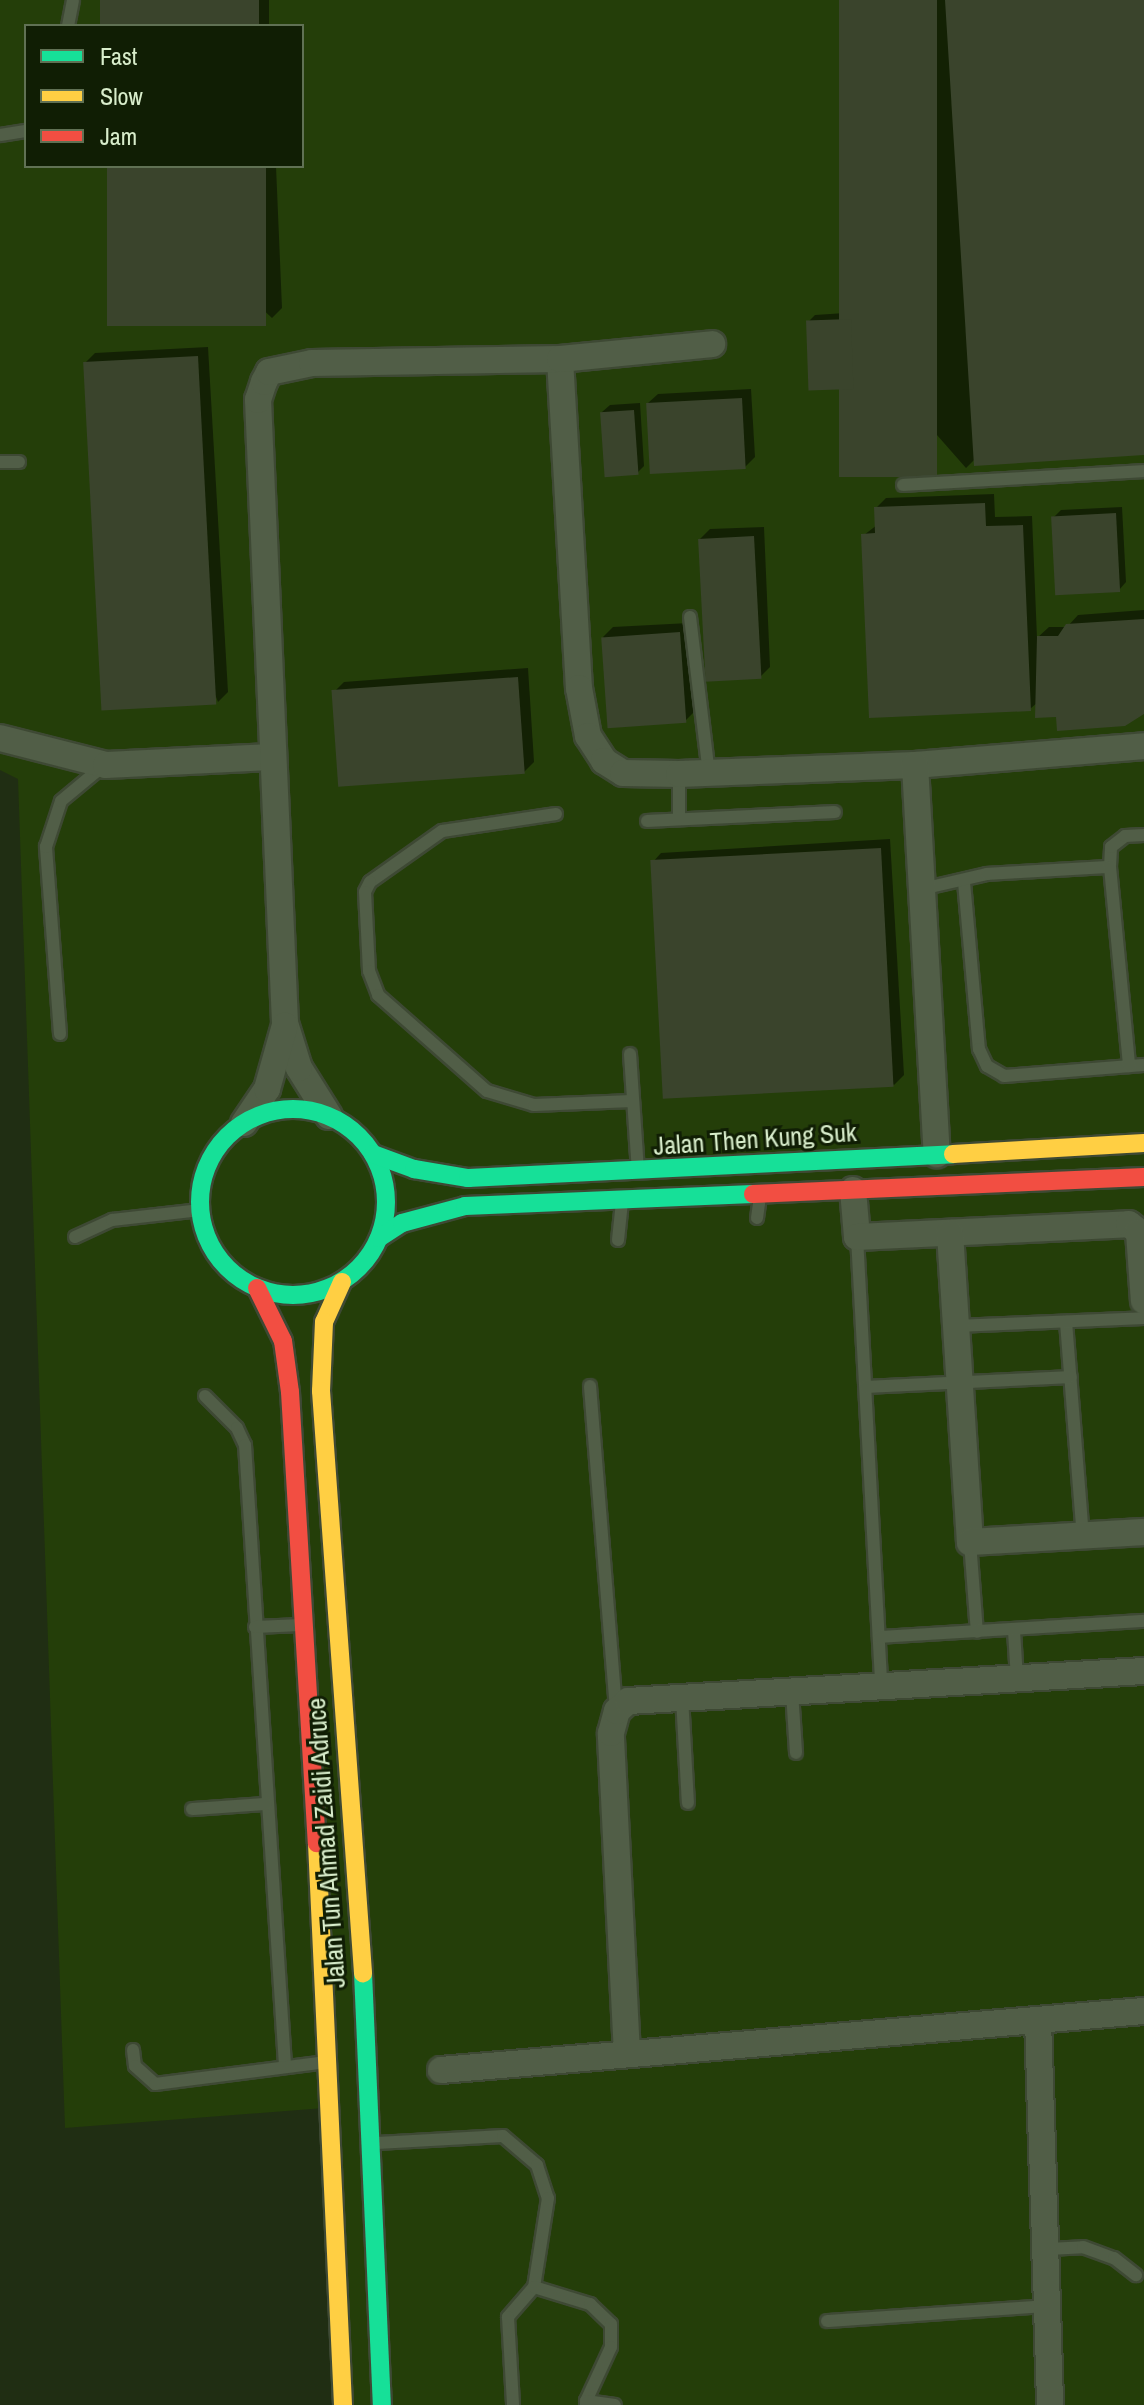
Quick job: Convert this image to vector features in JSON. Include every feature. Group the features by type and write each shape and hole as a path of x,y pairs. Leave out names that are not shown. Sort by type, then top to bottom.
{"street":[{"path":"329,1116 299,1068 285,1023 271,757 258,400 269,372 312,363 560,359 712,344"},
{"path":"560,359 579,688 588,736 604,761 623,773 679,774 915,765 1144,746"},
{"path":"0,738 106,765 271,757"},
{"path":"915,765 926,888 937,1154"},
{"path":"244,1123 271,1112 301,1110 329,1116 354,1132 373,1154 386,1195 379,1238 364,1263 342,1282 314,1293 285,1295 257,1288 217,1257 200,1210 210,1160 244,1123 267,1089 285,1023"},
{"name":"Jalan Then Kung Suk","path":"373,1154 414,1169 468,1178 638,1173 1144,1143"},
{"name":"Jalan Then Kung Suk","path":"379,1238 402,1223 465,1206 1144,1177"},
{"path":"853,1190 857,1237 1129,1224 1139,1232 1144,1301"},
{"path":"950,1233 970,1542 1144,1532"},
{"name":"Jalan Tun Ahmad Zaidi Adruce","path":"342,1282 324,1322 321,1391 374,2144 382,2405"},
{"name":"Jalan Tun Ahmad Zaidi Adruce","path":"257,1288 279,1329 288,1379 330,2062 343,2405"},
{"path":"627,2054 611,1746 617,1711 641,1697 792,1692 1144,1671"},
{"path":"441,2070 1144,2011"},
{"path":"1038,2020 1048,2249 1046,2306 1050,2405"}],"lane":[{"path":"68,24 73,0"},
{"path":"0,135 24,131"},
{"path":"0,462 19,462"},
{"path":"903,485 1144,471"},
{"path":"690,617 709,773"},
{"path":"60,1034 46,847 61,801 106,765"},
{"path":"679,774 679,817"},
{"path":"647,821 679,817 835,812"},
{"path":"556,814 442,831 370,882 365,892 369,971 378,995 487,1091 534,1105 632,1101"},
{"path":"1129,1066 1110,867 1111,847 1125,836 1144,835"},
{"path":"926,888 964,882 987,874 1110,867"},
{"path":"964,882 979,1049 987,1066 1004,1076 1144,1065"},
{"path":"630,1054 638,1173"},
{"path":"757,1218 761,1193"},
{"path":"618,1240 622,1200"},
{"path":"75,1237 112,1220 200,1210"},
{"path":"857,1237 881,1687"},
{"path":"956,1326 1144,1318"},
{"path":"1066,1322 1083,1536"},
{"path":"866,1387 1071,1377"},
{"path":"590,1386 617,1711"},
{"path":"205,1396 237,1428 245,1445 285,2066"},
{"path":"970,1542 977,1632"},
{"path":"879,1637 1144,1621"},
{"path":"255,1627 304,1625"},
{"path":"1014,1631 1017,1679"},
{"path":"792,1692 796,1753"},
{"path":"682,1697 688,1803"},
{"path":"192,1809 266,1804"},
{"path":"133,2050 135,2066 155,2084 235,2078 285,2066 330,2062"},
{"path":"374,2144 492,2136 510,2139 523,2149 549,2189 534,2287 508,2317 513,2405"},
{"path":"1048,2249 1083,2247 1114,2258 1136,2275"},
{"path":"534,2287 590,2304 611,2324 611,2347 586,2403 615,2405"},
{"path":"827,2321 1046,2306"}],"shaded area":[{"path":"0,0 1144,0 1144,2405 344,2405 337,2107 65,2128 18,779 0,770"}],"building":[{"path":"100,0 259,0 259,24 100,24"},
{"path":"839,0 937,0 937,477 839,477"},
{"path":"945,0 1144,0 1144,455 974,466"},
{"path":"107,168 266,168 266,326 107,326"},
{"path":"851,319 853,389 808,391 806,321"},
{"path":"198,356 216,705 101,711 83,362"},
{"path":"742,398 746,469 650,474 646,403"},
{"path":"634,410 639,475 605,477 600,412"},
{"path":"985,503 986,526 1023,525 1031,711 869,718 861,534 875,533 874,507"},
{"path":"1116,513 1120,592 1055,595 1051,516"},
{"path":"754,536 761,679 706,682 698,539"},
{"path":"1144,619 1144,714 1125,726 1057,731 1056,717 1035,718 1037,636 1058,636 1066,624"},
{"path":"680,632 686,723 608,728 601,638"},
{"path":"518,677 525,774 338,787 331,690"},
{"path":"881,848 894,1087 663,1099 650,860"}],"traffic: fast":[{"path":"293,1109 328,1116 359,1136 379,1167 386,1202 379,1237 359,1268 328,1288 293,1295 258,1288 227,1268 207,1237 200,1202 207,1167 227,1136 258,1116 293,1109"},
{"path":"373,1154 414,1169 468,1178 953,1154"},
{"path":"379,1238 402,1223 465,1206 753,1194"},
{"path":"363,1973 382,2405"}],"traffic: slow":[{"path":"953,1154 1144,1143"},
{"path":"342,1282 324,1322 321,1391 363,1973"},
{"path":"317,1843 343,2405"}],"traffic: jam":[{"path":"753,1194 1144,1177"},
{"path":"257,1288 283,1341 290,1392 317,1843"}]}
